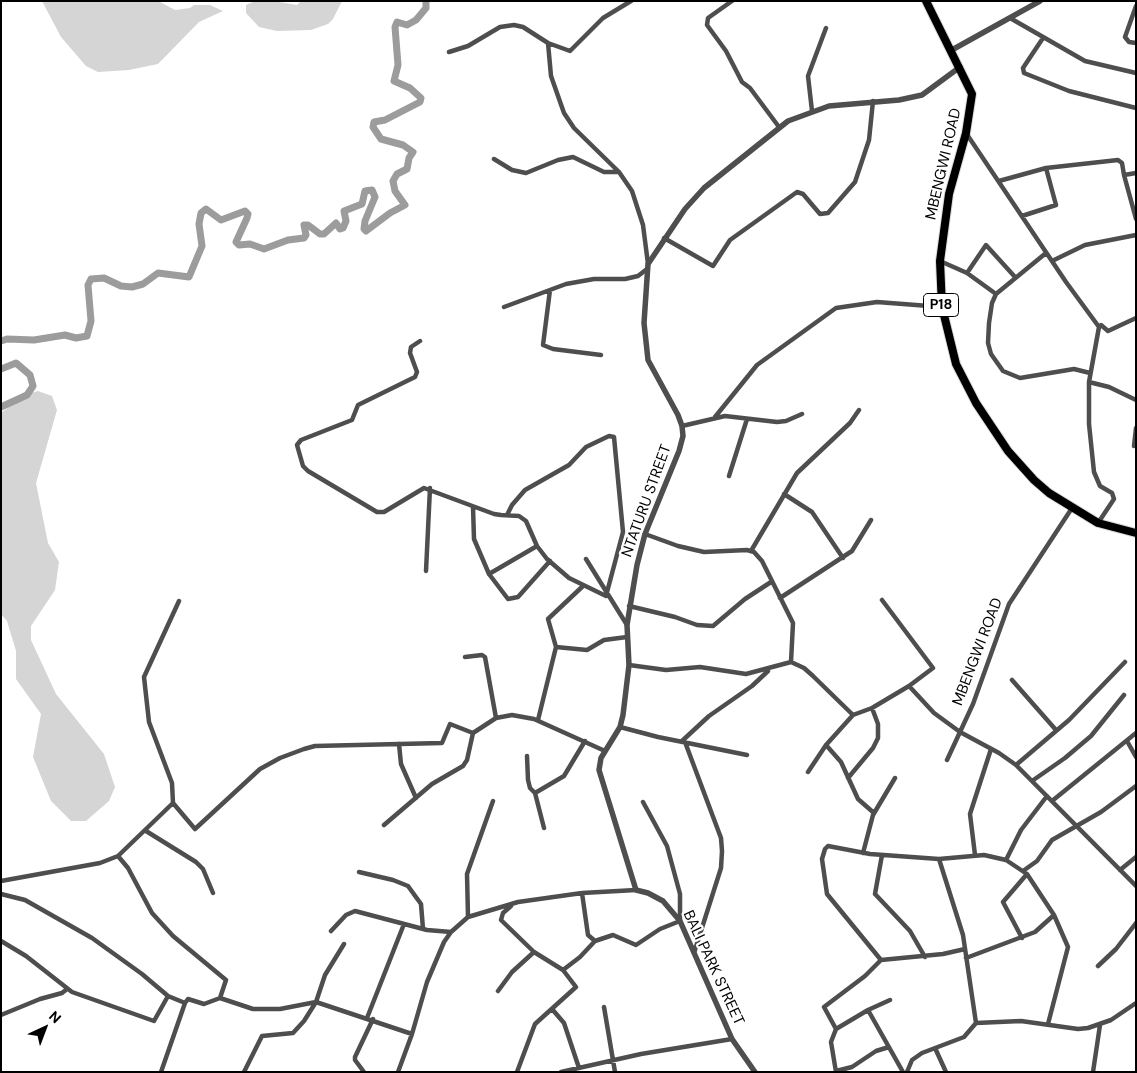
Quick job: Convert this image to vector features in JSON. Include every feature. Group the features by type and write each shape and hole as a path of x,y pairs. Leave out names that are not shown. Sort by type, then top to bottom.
{"main road":[{"name":"MBENGWI ROAD","path":"926,1 972,94 966,133 948,194 940,261 942,307 956,364 976,403 1008,451 1034,480 1072,508 1098,523 1136,534"}],"street":[{"path":"449,52 468,46 500,27 514,25 523,26 548,43 570,51 602,18 631,1"},
{"path":"732,1 712,15 708,25 726,52 742,82 750,88 779,127"},
{"path":"950,51 1040,1"},
{"path":"1136,6 1125,37 1129,42 1136,43"},
{"path":"1010,18 1085,61 1136,74"},
{"path":"812,111 808,76 826,28"},
{"path":"1042,38 1023,68 1024,72 1069,91 1136,108"},
{"path":"548,43 551,76 564,113 574,128 619,172 632,191 640,211 647,266 644,323 648,360 682,426 715,417 776,422 786,421 802,414"},
{"path":"504,307 550,290 594,279 625,279 638,276 647,266 685,209 704,188 779,127 812,111 849,103 899,100 922,95 960,67"},
{"path":"664,238 713,266 730,240 797,192 803,194 820,214 828,213 854,182 869,140 873,101"},
{"path":"966,133 1046,253 1099,327 1089,382 1089,424 1094,472 1100,486 1114,495 1098,523"},
{"path":"494,159 512,170 526,173 573,156 604,172 619,172"},
{"path":"999,181 1046,168 1118,160 1122,162 1136,219"},
{"path":"1022,216 1056,206 1046,168"},
{"path":"1124,175 1136,173"},
{"path":"1052,261 1085,245 1136,235"},
{"path":"967,273 978,255 988,245 1015,277"},
{"path":"1046,253 996,294 992,303 988,344 996,364 1003,371 1020,378 1074,368 1090,373"},
{"path":"940,261 967,273 996,294"},
{"path":"550,290 543,345 553,349 601,355"},
{"path":"715,417 757,365 836,308 877,302 942,307"},
{"path":"1099,327 1101,325 1108,331 1136,318"},
{"path":"420,341 411,347 410,353 417,372 415,377 358,405 352,420 301,440 297,445 304,466 308,471 377,512 384,512 418,490 430,488 474,507 501,516 519,516 526,521 537,546 550,561 583,586 603,595 607,593"},
{"path":"1089,382 1109,387 1134,399 1136,393"},
{"path":"751,551 797,473 850,423 860,410"},
{"path":"729,476 747,419"},
{"name":"NTATURU STREET","path":"636,890 599,770 601,758 620,727 628,665 627,625 629,606 645,534 679,451 682,426"},
{"path":"1134,446 1136,428"},
{"path":"507,515 512,505 525,490 569,465 586,447 609,436 614,437 622,532 607,593"},
{"path":"426,571 430,488"},
{"path":"784,494 812,512 843,558"},
{"path":"474,507 474,539 489,574 508,599 515,598 550,561"},
{"name":"MBENGWI ROAD","path":"947,760 976,697 1009,604 1072,508"},
{"path":"780,598 843,558 858,545 871,520"},
{"path":"645,534 678,546 704,552 751,551 762,561 793,623 791,662"},
{"path":"489,574 537,546"},
{"path":"586,559 627,625"},
{"path":"629,606 675,617 697,625 713,626 745,599 771,582"},
{"path":"538,720 556,647 548,619 583,586"},
{"path":"808,772 826,746 853,715 872,708 909,686 933,668 882,600"},
{"path":"180,601 144,677 149,722 172,783 173,803 195,829 260,769 280,758 315,746 442,743 450,724 473,733"},
{"path":"556,647 587,650 604,640 627,637"},
{"path":"465,657 482,655 485,657 496,718"},
{"path":"628,665 666,670 700,667 746,674 769,669 781,663 791,662 804,668 853,715"},
{"path":"1016,765 1088,702 1125,662"},
{"path":"684,741 709,716 752,686 769,669"},
{"path":"1012,680 1056,730"},
{"name":"MBENGWI ROAD","path":"909,686 934,712 960,732 1016,765 1074,826 1136,886"},
{"path":"1032,781 1086,741 1124,695"},
{"path":"848,778 873,748 878,738 878,724 872,708"},
{"path":"384,825 416,798 463,766 467,760 473,733 496,718 512,715 538,720 605,751"},
{"path":"620,727 658,737 747,755"},
{"path":"1052,801 1136,734"},
{"path":"535,793 564,776 585,741"},
{"path":"684,741 721,838 722,851 721,868 694,953"},
{"path":"1127,741 1136,757"},
{"path":"399,744 401,764 416,798"},
{"path":"826,746 838,759 858,799 874,813"},
{"path":"975,855 970,814 991,749"},
{"path":"527,756 528,780 530,788 535,793 544,828"},
{"path":"863,853 874,813 895,778"},
{"path":"1022,871 1037,861 1052,840 1101,812 1136,786"},
{"path":"1006,860 1021,830 1047,796"},
{"path":"468,917 467,874 493,801"},
{"path":"562,970 580,957 595,941 613,935 636,944 660,929 680,921 680,894 667,846 643,802"},
{"path":"1,882 100,863 118,856 173,803"},
{"path":"146,831 196,862 203,869 213,893"},
{"path":"881,960 857,929 832,902 824,880 822,858 826,847 830,845 863,853 882,855 940,859 975,855 993,856 1006,860 1027,874 1054,915 1067,942 1068,952 1048,1024"},
{"path":"882,855 875,894 910,931 925,957"},
{"path":"118,856 128,868 152,913 180,942 225,978 225,986 220,998"},
{"path":"1120,870 1136,857"},
{"path":"940,859 961,923 976,1023"},
{"path":"359,872 393,880 408,886 421,904 423,929"},
{"path":"1022,938 1003,902 1027,874"},
{"path":"398,1072 412,1034 426,982 450,932 468,917 518,902 582,893 636,890"},
{"name":"BALI PARK STREET","path":"636,890 648,893 663,901 680,921 732,1039 755,1072"},
{"path":"582,893 588,935 595,941"},
{"path":"1,894 25,900 92,938 142,974 168,996 185,1003"},
{"path":"517,1072 532,1027 576,987 562,970 534,952 500,920 503,913 518,902"},
{"path":"331,932 346,915 355,911 423,929 450,932"},
{"path":"966,958 1022,938 1040,928 1054,915"},
{"path":"1098,966 1116,949 1136,923"},
{"path":"367,1018 404,924"},
{"path":"1,941 26,956 67,989 154,1021 168,996"},
{"path":"244,1072 262,1036 294,1033 312,1011 324,975 344,944"},
{"path":"836,1029 824,1007 865,976 881,960 925,957 965,949"},
{"path":"498,991 512,972 534,952"},
{"path":"1,1015 40,999 62,993 67,989"},
{"path":"161,1072 188,999 204,1004 220,998 253,1009 280,1009 316,1002 412,1034"},
{"path":"889,1047 876,1051 852,1067 836,1071 831,1042 836,1029 868,1010 890,1000"},
{"path":"868,1010 905,1072 912,1060 922,1053 964,1037 976,1023 1021,1021 1078,1029 1100,1025 1136,1003"},
{"path":"604,1007 615,1072"},
{"path":"552,1009 564,1023 579,1068"},
{"path":"364,1072 355,1060 355,1057 373,1020"},
{"path":"1093,1072 1100,1025"},
{"path":"561,1072 641,1054 732,1039"},
{"path":"935,1048 946,1072"}],"shaded area":[{"path":"42,1 158,1 175,10 190,8 194,5 210,5 223,11 199,22 158,64 129,70 98,72 86,66 61,37"},
{"path":"273,1 297,5 301,1 342,1 333,19 328,24 311,30 277,31 259,27 246,13 246,5 253,2"},
{"path":"38,391 52,396 57,410 36,483 48,543 59,562 55,590 31,626 31,640 56,694 104,754 115,787 109,801 86,821 71,821 51,801 33,757 41,714 16,679 16,651 7,621 1,614 1,413 24,395"}],"waterway":[{"path":"1,341 7,339 34,340 65,335 76,338 87,336 91,321 88,285 91,279 104,278 121,286 132,287 143,284 158,273 189,277 202,246 199,224 201,213 206,209 221,220 245,211 248,214 247,218 236,242 239,245 250,244 264,249 288,240 304,238 306,235 304,225 308,225 320,234 324,234 336,223 340,229 343,228 346,221 344,211 362,204 365,191 372,190 375,197 365,221 364,229 366,231 390,213 405,205 395,191 393,181 397,174 407,169 409,158 413,152 403,145 381,139 373,127 374,122 385,120 420,102 421,98 410,88 394,81 398,65 395,27 397,22 407,25 416,20 426,8 426,1"},
{"path":"1,369 16,363 30,375 33,386 27,395 1,407"}]}
